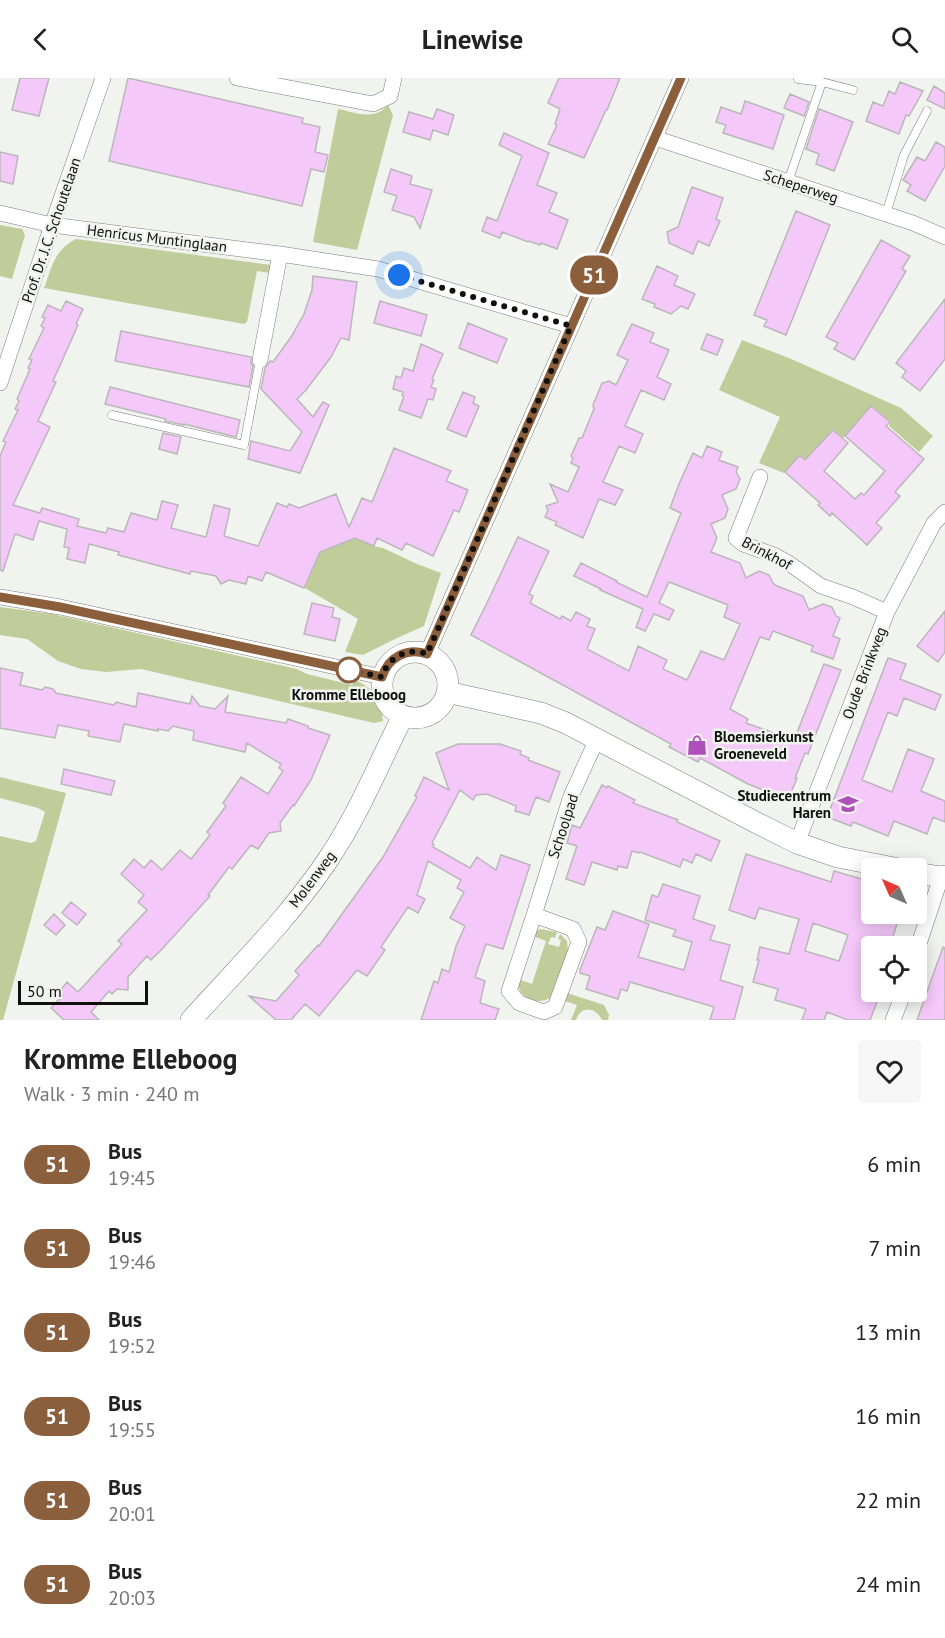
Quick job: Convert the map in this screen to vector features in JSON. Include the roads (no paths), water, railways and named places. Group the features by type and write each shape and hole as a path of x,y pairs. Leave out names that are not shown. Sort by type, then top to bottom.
{"street":[{"name":"Prof. Dr. J.C. Schoutelaan","path":"0,383 103,78"},
{"path":"237,78 373,104 390,96 394,78"},
{"path":"427,654 681,78"},
{"name":"Scheperweg","path":"655,138 913,223 945,237"},
{"name":"Henricus Muntinglaan","path":"0,213 52,225 378,269 571,326"},
{"path":"260,360 280,254"},
{"name":"Brinkhof","path":"760,477 736,538 743,544 782,560 821,586 887,612"},
{"name":"Oude Brinkweg","path":"797,843 887,612 934,522 945,512"},
{"path":"0,597 60,607 382,677"},
{"path":"420,652 427,654 442,666 446,674 447,692 443,702 428,715 418,718 403,716 390,707 384,698 382,677 388,664 394,658 402,654 420,652"},
{"path":"447,692 541,713 566,723 797,843 838,857 861,862"},
{"name":"Molenweg","path":"190,1020 298,899 327,861 352,821 403,716"},
{"name":"Schoolpad","path":"534,915 573,929 579,942 555,1007 544,1011 519,1003 509,991 572,796 597,739"},
{"path":"922,936 943,877 927,875"},
{"path":"893,1020 900,1002"}],"lane":[{"path":"798,79 853,90"},
{"path":"788,182 822,82"},
{"path":"886,214 904,155 927,111"},
{"path":"112,415 244,445 260,360"}],"place":[{"name":"Kromme Elleboog","path":"349,670"},
{"name":"Bloemsierkunst Groeneveld","path":"697,745"},
{"name":"Studiecentrum Haren","path":"848,804"}]}
